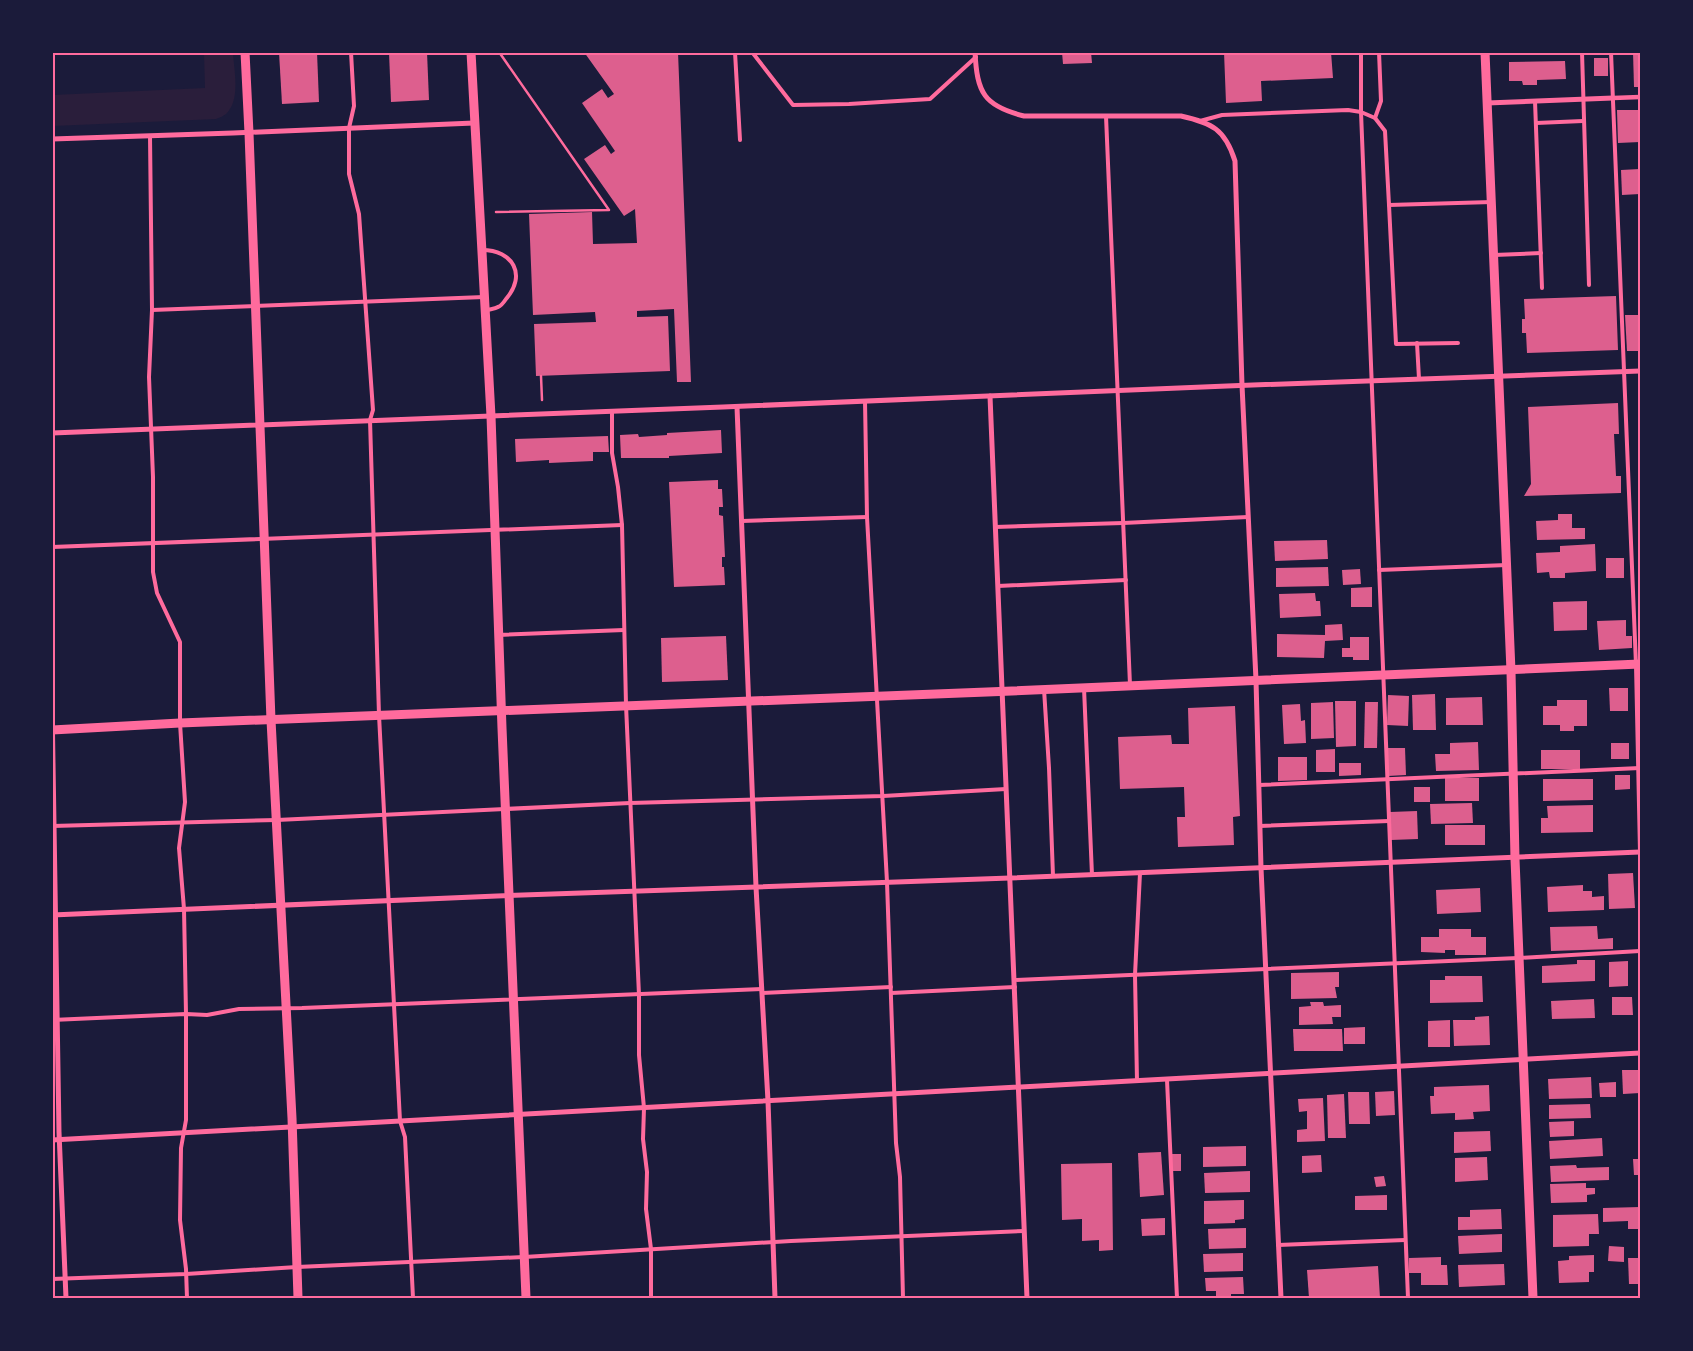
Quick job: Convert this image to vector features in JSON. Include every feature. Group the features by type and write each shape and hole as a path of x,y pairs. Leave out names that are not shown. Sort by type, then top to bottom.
{"street":[{"path":"245,52 271,720 292,1127 298,1298"},
{"path":"471,52 491,416 508,896 526,1298"},
{"path":"1485,52 1507,565 1518,958 1533,1298"},
{"path":"976,55 977,77 986,98 1003,111 1024,116 1181,116 1200,121 1219,131 1230,145 1235,161 1242,385 1256,680 1261,868 1281,1298"},
{"path":"1488,103 1640,98"},
{"path":"52,139 474,123"},
{"path":"52,433 737,407 1242,385 1640,371"},
{"path":"990,396 1027,1298"},
{"path":"737,407 752,799 768,1101 775,1298"},
{"path":"53,730 180,723 1638,665"},
{"path":"52,702 55,1020 66,1298"},
{"path":"54,915 389,900 1515,859 1640,852"},
{"path":"52,1140 1640,1053"}],"lane":[{"path":"351,52 354,106 349,128 349,174 359,214 373,410 370,420 379,715 400,1121 405,1137 414,1298"},
{"path":"735,52 740,140"},
{"path":"752,52 793,105 930,99 976,55"},
{"path":"1361,52 1361,112 1382,675 1408,1298"},
{"path":"1375,118 1381,101 1380,52"},
{"path":"1582,52 1589,285"},
{"path":"1611,52 1638,665 1640,852"},
{"path":"1535,101 1542,288"},
{"path":"1200,121 1222,115 1348,110 1361,112 1375,118 1385,131 1396,344 1458,342"},
{"path":"1106,116 1130,686"},
{"path":"1536,123 1583,121"},
{"path":"150,136 152,310 149,377 153,572 157,593 180,642 180,723 185,802 179,848 184,909 186,1014 186,1120 181,1148 180,1220 187,1298"},
{"path":"1389,205 1492,202"},
{"path":"481,250 493,250 506,256 516,270 516,282 511,294 499,307 485,310"},
{"path":"1494,255 1541,254"},
{"path":"152,310 484,297"},
{"path":"1417,343 1418,379"},
{"path":"865,401 867,517 887,882 896,1143 900,1177 903,1298"},
{"path":"612,412 612,453 622,525 626,705 639,995 639,1055 644,1108 643,1139 648,1172 646,1209 651,1249 651,1298"},
{"path":"742,521 867,517"},
{"path":"995,527 1248,517"},
{"path":"52,547 622,525"},
{"path":"1379,570 1507,565"},
{"path":"998,586 1126,580"},
{"path":"498,635 624,630"},
{"path":"1084,688 1092,875"},
{"path":"1044,689 1053,876"},
{"path":"1259,785 1639,768"},
{"path":"53,826 276,820 752,799 883,796 1006,789"},
{"path":"1260,826 1389,821"},
{"path":"1136,1081 1135,975 1140,873"},
{"path":"1014,980 1394,964 1640,951"},
{"path":"55,1020 186,1014 207,1015 239,1009 286,1009 891,987"},
{"path":"891,994 1014,987"},
{"path":"1167,1080 1177,1298"},
{"path":"52,1279 524,1257 773,1242 1024,1230"},
{"path":"1278,1245 1406,1240"}],"path":[{"path":"496,212 609,210 499,52"},
{"path":"541,376 542,400"}],"shaded area":[{"path":"204,53 233,53 236,85 234,101 231,108 221,117 216,119 53,126 53,95 205,88"}],"building":[{"path":"279,52 317,52 319,102 282,104"},
{"path":"389,52 427,52 429,100 391,102"},
{"path":"584,52 678,52 691,382 677,382 674,309 637,311 637,317 668,316 670,371 536,376 534,324 596,322 595,312 533,315 529,214 592,212 593,244 637,243 635,209 624,216 584,159 605,145 611,154 615,151 582,103 602,89 608,98 614,94"},
{"path":"1062,52 1091,52 1092,63 1063,64"},
{"path":"1224,52 1331,52 1333,78 1261,81 1262,101 1226,103"},
{"path":"1633,52 1640,52 1640,87 1634,87"},
{"path":"1594,58 1608,58 1608,76 1594,76"},
{"path":"1565,61 1566,79 1537,80 1537,85 1523,85 1522,81 1509,81 1509,62"},
{"path":"1617,110 1640,110 1640,142 1618,143"},
{"path":"1640,169 1640,194 1622,195 1621,170"},
{"path":"1638,248 1640,248 1640,262 1639,262"},
{"path":"1616,296 1618,350 1527,353 1526,333 1522,333 1522,319 1525,319 1524,299"},
{"path":"1625,315 1640,315 1640,351 1627,351"},
{"path":"1618,403 1619,434 1614,434 1616,476 1621,476 1621,493 1524,496 1531,484 1528,407"},
{"path":"721,430 722,453 669,456 669,458 621,458 620,435 638,434 639,437 667,435 667,433"},
{"path":"608,436 609,452 593,452 593,461 549,463 549,460 516,462 515,439"},
{"path":"718,480 718,489 722,489 723,507 719,507 719,515 723,516 725,557 722,557 722,567 724,567 725,585 674,587 669,482"},
{"path":"1558,514 1572,514 1572,528 1585,528 1585,539 1537,540 1536,521 1558,520"},
{"path":"1327,540 1328,559 1275,561 1274,541"},
{"path":"1595,544 1596,571 1565,573 1565,578 1550,578 1549,572 1537,573 1536,553 1560,552 1560,546"},
{"path":"1606,558 1624,558 1624,578 1606,578"},
{"path":"1328,567 1329,586 1276,587 1276,568"},
{"path":"1360,569 1361,584 1343,585 1342,570"},
{"path":"1372,587 1372,607 1351,607 1351,588"},
{"path":"1315,593 1316,601 1320,601 1321,616 1280,618 1279,594"},
{"path":"1587,601 1587,630 1554,631 1553,602"},
{"path":"1626,620 1626,636 1632,636 1632,648 1599,650 1597,621"},
{"path":"1342,624 1343,640 1325,641 1324,658 1277,657 1277,634 1325,635 1325,625"},
{"path":"726,636 728,680 662,682 661,638"},
{"path":"1350,637 1369,637 1369,660 1353,660 1353,657 1342,657 1342,648 1350,648"},
{"path":"1609,688 1628,688 1628,711 1610,711"},
{"path":"1435,694 1436,730 1413,730 1412,695"},
{"path":"1388,695 1409,696 1408,726 1387,725"},
{"path":"1482,697 1483,725 1446,725 1446,698"},
{"path":"1557,700 1587,700 1587,726 1574,726 1574,731 1560,731 1560,725 1543,725 1543,706 1557,706"},
{"path":"1335,701 1356,701 1356,746 1336,747"},
{"path":"1333,702 1334,738 1311,739 1311,703"},
{"path":"1365,702 1378,702 1377,748 1364,748"},
{"path":"1300,704 1301,721 1305,720 1306,743 1284,744 1282,705"},
{"path":"1235,706 1240,816 1233,817 1234,845 1178,847 1177,817 1185,817 1184,787 1120,789 1118,737 1171,735 1172,744 1189,744 1188,708"},
{"path":"1478,742 1479,770 1436,771 1435,754 1450,754 1450,743"},
{"path":"1611,743 1629,743 1629,759 1611,759"},
{"path":"1388,748 1405,748 1406,775 1388,776"},
{"path":"1335,749 1335,772 1316,772 1316,750"},
{"path":"1541,750 1580,750 1580,769 1541,769"},
{"path":"1278,757 1307,757 1307,780 1278,781"},
{"path":"1339,763 1361,763 1361,775 1339,776"},
{"path":"1615,775 1630,775 1630,789 1615,790"},
{"path":"1445,778 1479,778 1479,801 1445,801"},
{"path":"1543,779 1593,779 1593,800 1543,801"},
{"path":"1414,787 1430,787 1430,802 1414,802"},
{"path":"1472,803 1473,823 1431,824 1430,804"},
{"path":"1593,805 1593,832 1541,833 1541,818 1548,818 1547,806"},
{"path":"1417,811 1418,839 1391,840 1390,812"},
{"path":"1445,825 1485,825 1485,845 1445,845"},
{"path":"1633,873 1635,908 1609,909 1608,874"},
{"path":"1583,885 1583,891 1592,891 1592,897 1604,896 1604,910 1548,912 1547,887"},
{"path":"1480,888 1481,912 1437,914 1436,890"},
{"path":"1597,926 1598,939 1613,938 1613,949 1551,951 1550,927"},
{"path":"1439,929 1471,929 1471,937 1486,937 1486,955 1455,955 1455,950 1445,950 1445,953 1421,952 1421,937 1439,937"},
{"path":"1577,960 1595,960 1595,981 1542,983 1542,966 1577,964"},
{"path":"1628,961 1628,986 1609,987 1609,962"},
{"path":"1339,972 1339,987 1335,987 1337,998 1291,999 1291,973"},
{"path":"1445,976 1482,976 1483,1002 1430,1003 1430,980 1445,980"},
{"path":"1612,997 1632,997 1633,1015 1612,1015"},
{"path":"1594,999 1595,1018 1552,1019 1551,1001"},
{"path":"1310,1002 1323,1002 1324,1006 1341,1005 1341,1017 1332,1017 1333,1024 1299,1025 1299,1007 1311,1006"},
{"path":"1489,1016 1490,1045 1454,1046 1453,1020 1475,1020 1475,1017"},
{"path":"1450,1020 1450,1047 1428,1047 1428,1021"},
{"path":"1365,1027 1365,1044 1344,1044 1344,1028"},
{"path":"1293,1029 1342,1029 1343,1051 1294,1051"},
{"path":"1622,1070 1639,1070 1640,1093 1623,1094"},
{"path":"1591,1077 1592,1098 1549,1099 1548,1079"},
{"path":"1616,1082 1616,1097 1600,1097 1599,1083"},
{"path":"1489,1085 1490,1111 1473,1112 1474,1119 1455,1120 1455,1113 1431,1114 1430,1096 1434,1096 1434,1087"},
{"path":"1394,1091 1395,1115 1376,1116 1375,1092"},
{"path":"1348,1092 1369,1092 1370,1124 1349,1124"},
{"path":"1344,1094 1346,1138 1328,1138 1327,1095"},
{"path":"1323,1098 1325,1141 1297,1142 1297,1130 1307,1129 1307,1111 1299,1112 1298,1099"},
{"path":"1590,1104 1591,1118 1549,1119 1549,1105"},
{"path":"1574,1121 1574,1136 1550,1137 1549,1122"},
{"path":"1490,1131 1491,1151 1454,1153 1454,1132"},
{"path":"1602,1138 1603,1156 1550,1159 1549,1141"},
{"path":"1246,1146 1246,1166 1203,1167 1203,1147"},
{"path":"1161,1152 1164,1195 1140,1197 1138,1153"},
{"path":"1172,1154 1181,1154 1181,1171 1172,1171"},
{"path":"1321,1155 1322,1172 1302,1173 1302,1156"},
{"path":"1487,1157 1488,1180 1455,1182 1455,1158"},
{"path":"1633,1159 1640,1159 1640,1175 1634,1175"},
{"path":"1112,1163 1113,1250 1099,1251 1099,1240 1082,1241 1082,1219 1062,1220 1061,1164"},
{"path":"1576,1165 1577,1168 1609,1167 1609,1180 1551,1182 1550,1166"},
{"path":"1250,1171 1250,1192 1205,1193 1204,1173"},
{"path":"1384,1176 1386,1186 1376,1187 1374,1177"},
{"path":"1586,1183 1586,1188 1595,1188 1595,1194 1587,1195 1587,1202 1551,1203 1550,1184"},
{"path":"1387,1195 1387,1210 1355,1210 1355,1196"},
{"path":"1244,1200 1244,1219 1235,1220 1235,1223 1204,1224 1204,1201"},
{"path":"1640,1207 1640,1229 1628,1229 1628,1221 1603,1222 1603,1208"},
{"path":"1501,1209 1502,1229 1458,1230 1458,1217 1470,1217 1470,1210"},
{"path":"1598,1214 1599,1234 1589,1234 1589,1246 1553,1247 1553,1215"},
{"path":"1165,1218 1165,1235 1142,1236 1141,1219"},
{"path":"1246,1228 1246,1248 1209,1249 1208,1229"},
{"path":"1502,1234 1502,1252 1459,1254 1458,1236"},
{"path":"1609,1246 1624,1247 1624,1262 1608,1261"},
{"path":"1243,1253 1243,1271 1204,1272 1203,1254"},
{"path":"1594,1255 1594,1272 1589,1272 1589,1282 1559,1283 1558,1261 1569,1260 1569,1256"},
{"path":"1441,1257 1441,1265 1447,1265 1448,1285 1421,1285 1421,1273 1409,1273 1409,1258"},
{"path":"1628,1258 1640,1258 1640,1284 1629,1284"},
{"path":"1504,1264 1505,1285 1459,1287 1458,1265"},
{"path":"1378,1266 1380,1298 1309,1298 1307,1270"},
{"path":"1243,1277 1244,1294 1231,1294 1231,1298 1216,1298 1216,1291 1206,1291 1205,1278"}]}
